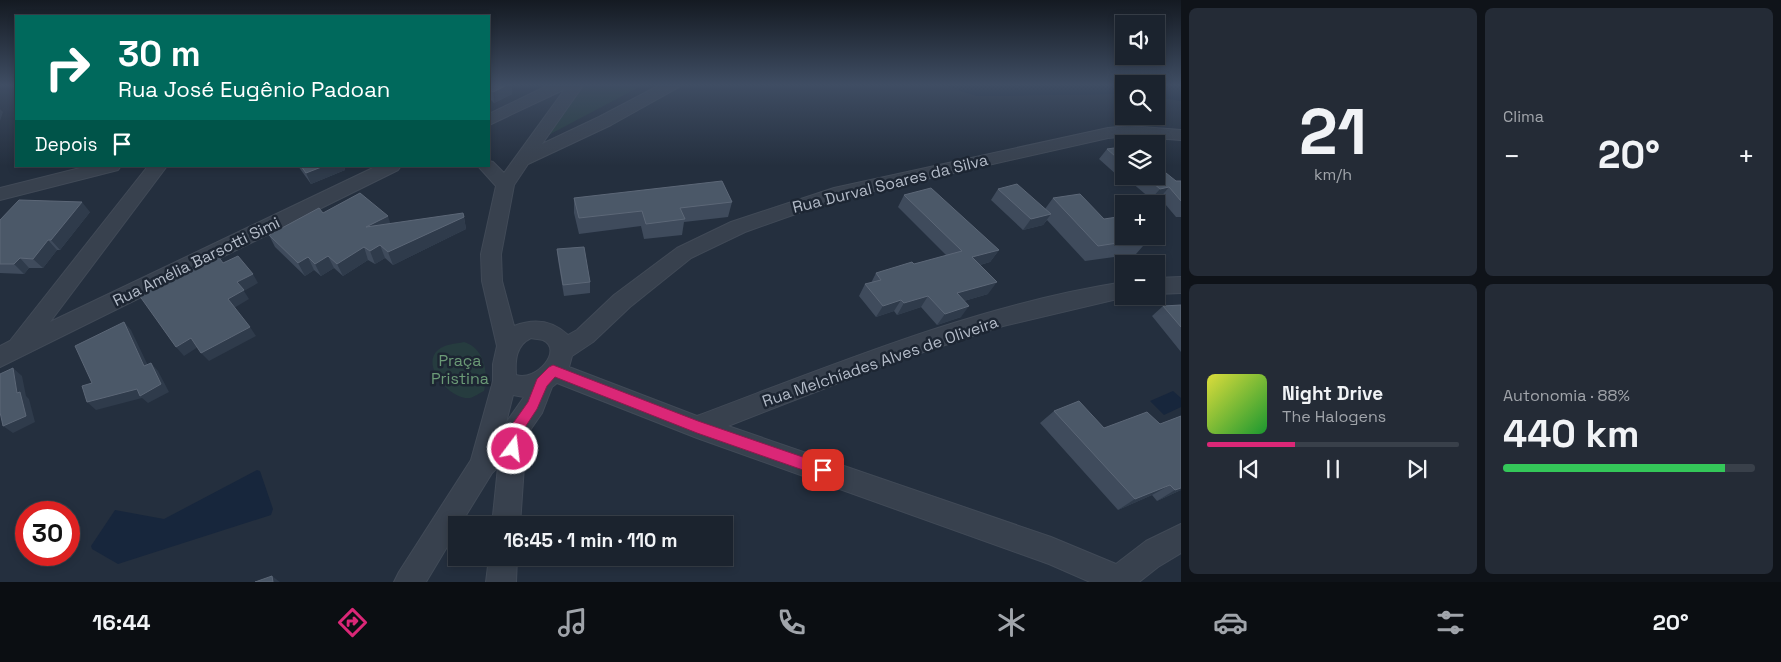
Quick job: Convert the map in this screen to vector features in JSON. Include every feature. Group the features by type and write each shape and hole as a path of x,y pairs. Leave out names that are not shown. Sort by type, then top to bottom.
{"street":[{"path":"490,120 507,111"},
{"path":"483,464 505,381 504,373 508,346 492,281 491,254 496,222 506,186 521,160 557,111"},
{"path":"521,160 622,111"},
{"name":"Rua Durval Soares da Silva","path":"553,359 585,336 622,301 684,253 738,227 794,206 834,194 1108,133 1150,132 1181,135"},
{"path":"0,194 108,167"},
{"path":"8,353 157,167"},
{"name":"Rua Amélia Barsotti Simi","path":"8,353 388,167"},
{"path":"488,167 506,186"},
{"path":"1165,286 1181,285"},
{"name":"Rua Melchíades Alves de Oliveira","path":"697,427 883,356 1002,317 1115,291"},
{"path":"498,305 530,329"},
{"path":"409,582 483,464 514,434 533,405 553,359 543,329 530,329 516,335 508,346"},
{"path":"553,359 697,427 1042,548 1121,581 1146,560 1181,538"},
{"path":"505,381 512,386 522,388 533,387 553,359"},
{"path":"507,516 514,434"},
{"path":"501,582 502,566"}],"green space":[{"path":"562,111 594,111 541,139"},
{"name":"Praça Pristina","path":"464,342 471,345 480,355 486,376 484,391 470,398 462,397 446,388 435,372 433,364 433,356 438,350 450,344"}],"water":[{"path":"1173,391 1181,398 1181,407 1164,415 1150,401"},
{"path":"257,470 260,471 273,509 271,515 118,564 92,549 91,546 115,510 164,519"}],"building":[{"path":"1115,148 1115,156 1107,149"},
{"path":"302,167 321,167 306,173"},
{"path":"1165,172 1176,181 1181,181 1181,201 1169,187 1160,189 1155,185 1165,185"},
{"path":"722,181 732,202 680,208 685,219 646,224 642,211 579,218 574,198"},
{"path":"1017,184 1051,214 1031,219 998,189"},
{"path":"931,188 999,250 972,257 997,282 957,293 969,306 945,314 928,296 904,303 901,300 883,306 865,284 881,280 876,273 912,262 914,264 962,251 904,195"},
{"path":"360,193 388,216 366,227 463,213 464,217 388,252 380,245 370,251 364,247 337,264 328,256 315,264 308,257 298,263 269,235 319,208 323,213"},
{"path":"1080,194 1104,219 1115,217 1115,243 1098,246 1053,198"},
{"path":"19,200 82,202 33,259 20,258 14,264 0,264 0,220"},
{"path":"584,247 590,282 563,285 557,249"},
{"path":"218,256 223,263 238,256 253,274 237,282 244,290 228,299 250,327 201,353 191,338 176,347 139,295"},
{"path":"1181,305 1181,327 1163,306"},
{"path":"124,322 144,366 151,363 161,384 140,396 137,389 87,402 82,386 92,383 75,346"},
{"path":"13,368 17,393 20,392 26,416 3,426 0,412 0,374"},
{"path":"1079,401 1104,428 1147,412 1160,424 1181,416 1181,488 1175,490 1170,485 1135,499 1054,411"},
{"path":"272,576 273,582 255,582"}],"route":[{"path":"513,449 514,434 533,405 542,382 553,371 697,427 823,470"}]}
